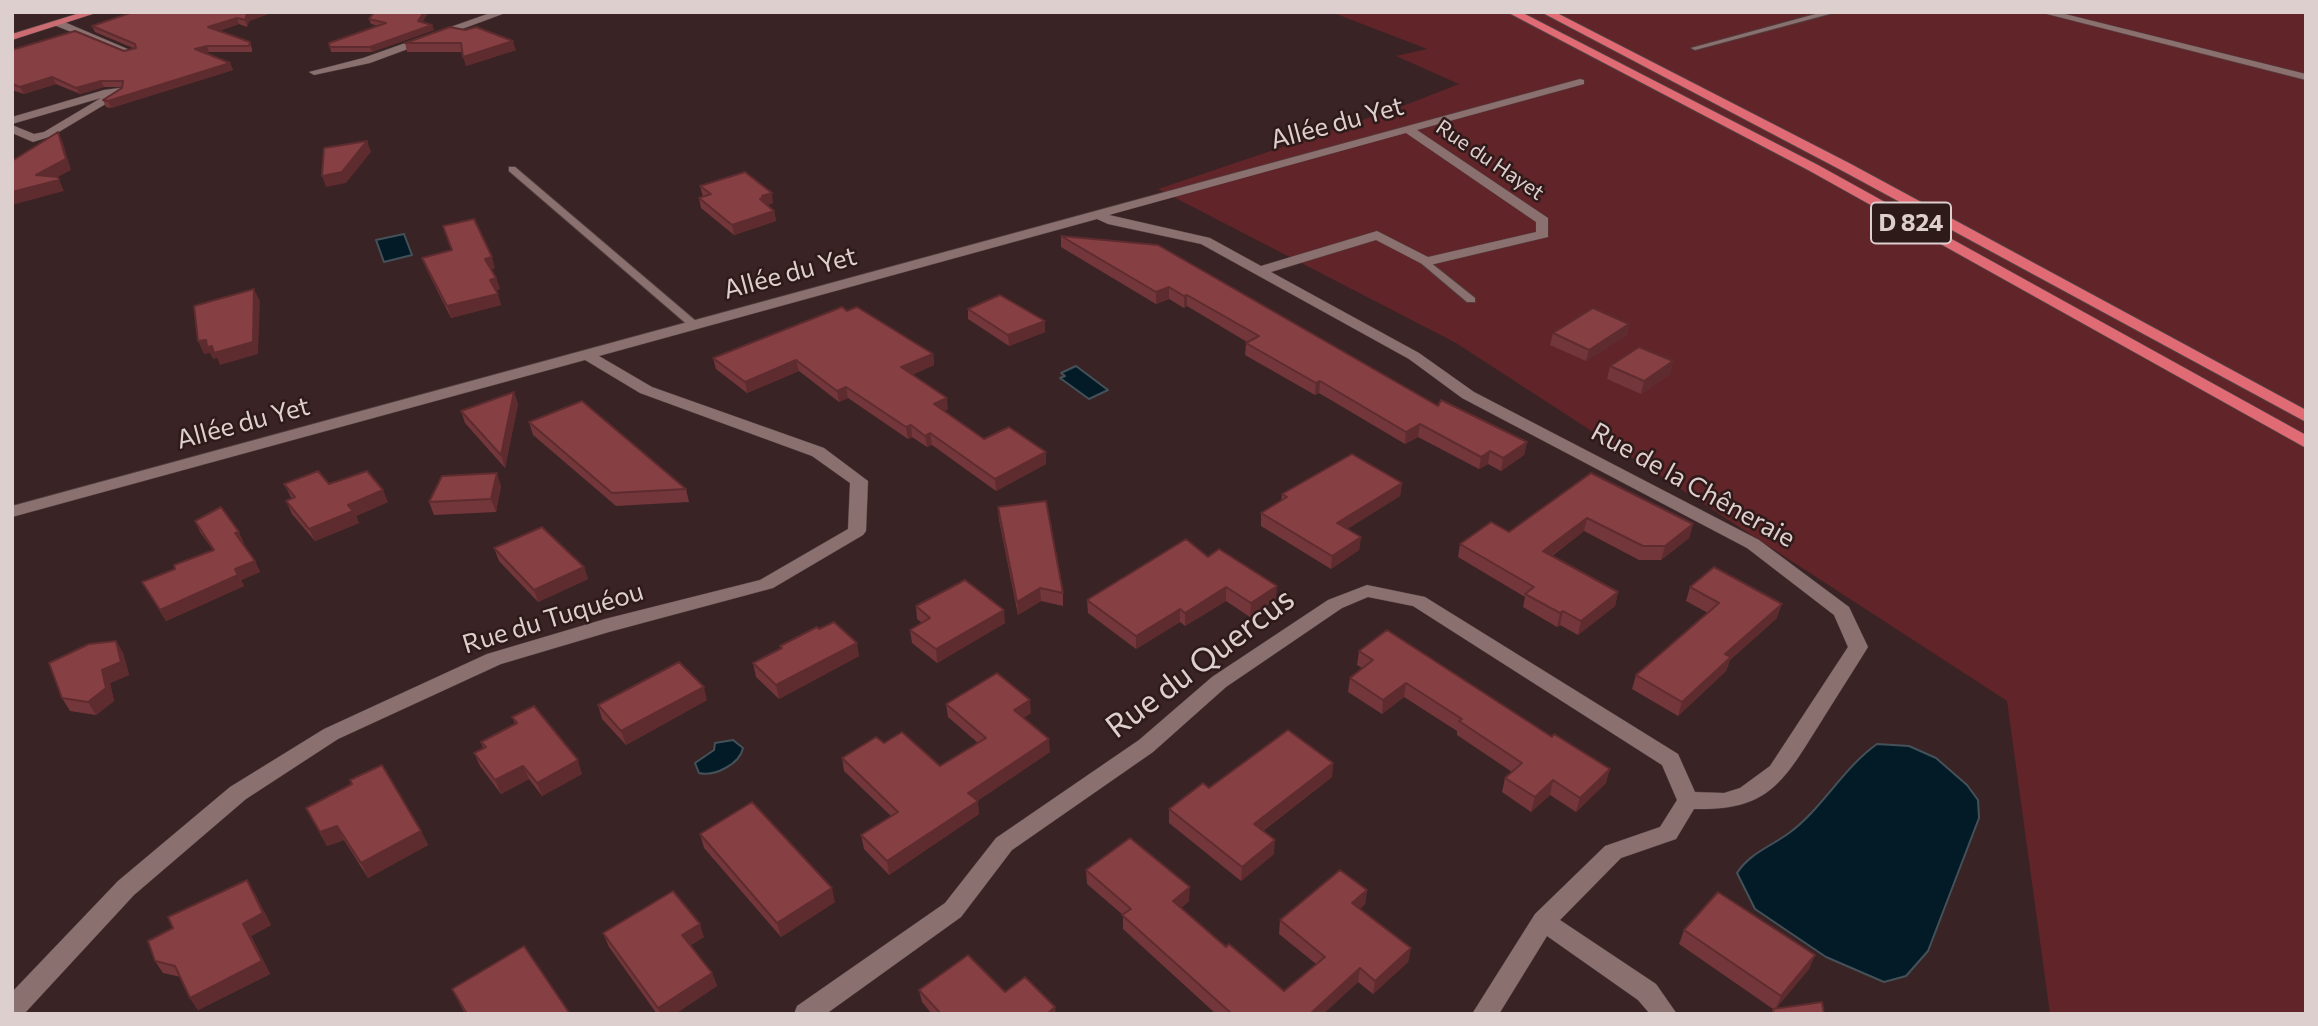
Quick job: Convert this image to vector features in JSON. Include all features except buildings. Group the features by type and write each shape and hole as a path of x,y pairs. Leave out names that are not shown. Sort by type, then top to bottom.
{"highway":[{"name":"D 824","path":"1512,12 1594,52 1825,176 2306,443"},
{"name":"D 824","path":"1546,12 1821,154 2306,416"}],"main road":[{"path":"12,37 94,12"}],"street":[{"path":"453,29 465,12"},
{"path":"314,72 366,61 503,12"},
{"path":"2044,12 2306,77"},
{"path":"58,23 132,53"},
{"name":"Allée du Yet","path":"12,512 1580,82"},
{"path":"12,121 108,92 120,91 48,134 33,138 12,128"},
{"name":"Rue du Hayet","path":"1408,129 1543,221 1543,234 1426,262"},
{"name":"Rue de la Chêneraie","path":"1098,214 1108,220 1205,241 1414,356 1468,395 1753,544 1842,611 1858,647 1778,772 1747,794 1724,801 1688,800"},
{"path":"1259,271 1377,235 1426,262"},
{"name":"Rue du Tuquéou","path":"12,1009 126,888 238,793 331,734 494,659 605,626 766,584 857,531 859,481 818,452 646,390 586,354"},
{"name":"Rue du Quercus","path":"806,1014 953,910 1004,844 1146,746 1219,682 1335,604 1367,591 1418,601 1625,730 1670,760 1688,800"},
{"path":"1484,1014 1543,921 1613,852 1668,833 1688,800"},
{"path":"1543,921 1647,992 1665,1014"}],"lane":[{"path":"1695,48 1833,12"},
{"path":"512,169 692,324"},
{"path":"1426,262 1471,300"}],"shaded area":[{"path":"1331,12 2306,12 2306,1014 2050,1014 2007,701 1456,343 1158,189 1395,109 1459,84 1396,56 1427,49"}],"water":[{"path":"404,234 412,255 384,262 376,240"},
{"path":"1076,366 1108,390 1089,399 1060,378 1065,376 1061,373"},
{"path":"733,740 743,748 732,764 712,773 699,773 695,763 714,750 715,743"},
{"path":"1877,744 1909,746 1936,758 1967,785 1978,800 1979,818 1928,951 1906,976 1884,982 1826,957 1755,909 1737,873 1754,855 1801,823 1853,765"}]}
